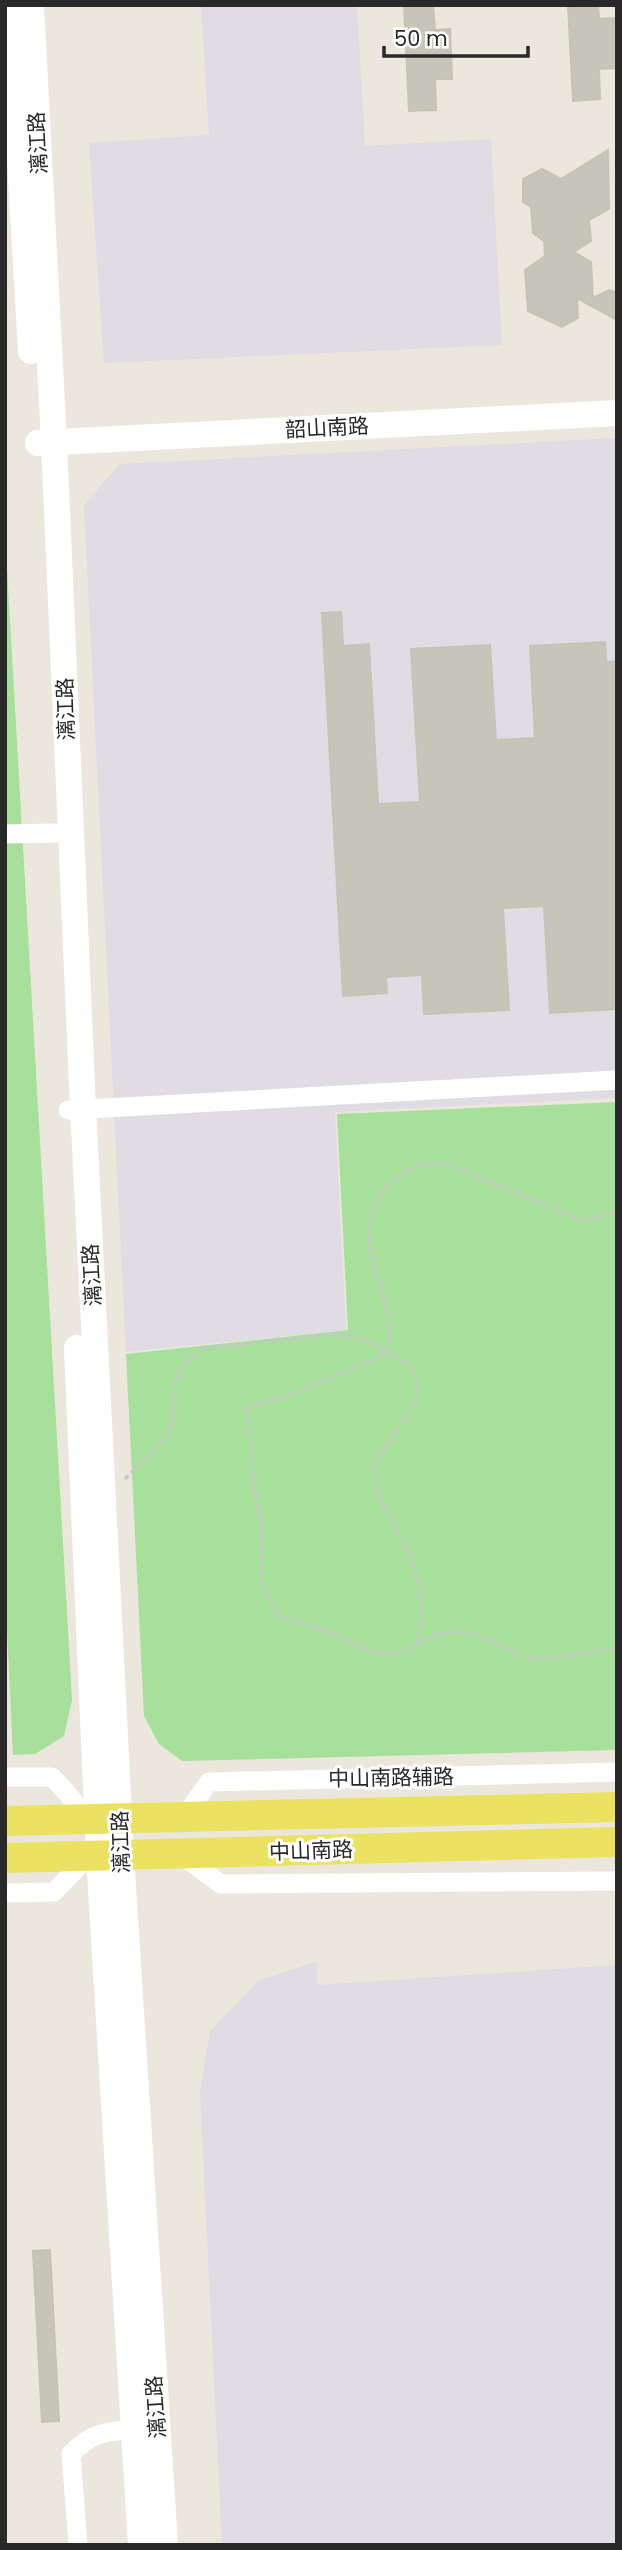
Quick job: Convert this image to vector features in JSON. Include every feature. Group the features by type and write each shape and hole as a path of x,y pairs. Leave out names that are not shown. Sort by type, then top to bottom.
{"main road":[{"name":"中山南路","path":"5,1821 617,1807"},
{"name":"中山南路","path":"5,1858 617,1842"}],"street":[{"name":"漓江路","path":"11,5 45,442 75,1109 102,1856 141,2545"},
{"name":"漓江路","path":"31,5 55,833 103,1484 101,1819"},
{"name":"韶山南路","path":"45,442 617,413"},
{"path":"5,834 55,833"},
{"path":"75,1109 617,1080"},
{"name":"中山南路辅路","path":"184,1817 209,1783 617,1772"},
{"path":"5,1777 52,1777 101,1819"},
{"path":"180,1854 220,1884 617,1881"},
{"name":"漓江路","path":"102,1856 165,2545"},
{"path":"5,1893 54,1892 102,1856"},
{"path":"78,2545 71,2454 86,2439 134,2429"}],"path":[{"path":"387,1352 390,1338 389,1320 371,1260 370,1226 380,1195 393,1178 408,1168 427,1162 446,1163 582,1221 617,1212"},
{"path":"103,1484 126,1479 167,1437 172,1419 174,1388 180,1368 199,1349 334,1335 364,1339 402,1360 413,1370 418,1386 415,1405 378,1457 374,1469 377,1492 412,1560 419,1586 422,1611 418,1643"},
{"path":"387,1352 328,1379 246,1408 254,1486 262,1526 262,1586 271,1604 284,1618 332,1633 370,1651 390,1654 403,1652 432,1636 471,1632 534,1660 617,1649"}],"shaded area":[{"path":"201,5 357,5 365,146 491,139 502,345 104,363 89,143 209,135"},
{"path":"617,438 617,1098 335,1112 346,1330 126,1352 84,505 120,464"},
{"path":"317,1961 317,1985 617,1965 617,2545 222,2545 200,2091 210,2031 258,1981"}],"green space":[{"path":"5,533 72,1700 64,1736 35,1754 13,1755 5,1587"},
{"path":"617,1102 617,1750 182,1761 159,1744 144,1716 126,1354 348,1330 337,1114"}],"building":[{"path":"404,5 433,5 435,30 450,29 452,79 435,79 436,110 409,111"},
{"path":"568,5 598,5 599,19 614,18 617,68 599,69 600,99 573,101"},
{"path":"608,150 609,209 589,220 591,241 574,252 591,262 593,298 609,290 617,293 617,320 577,298 578,318 562,327 528,311 525,270 545,256 544,241 533,233 531,207 523,202 523,179 542,169 561,179"},
{"path":"341,612 343,646 369,644 378,804 420,802 411,649 490,645 496,740 535,738 530,646 605,642 606,662 617,661 617,1009 550,1013 544,906 503,908 509,1010 424,1014 422,975 386,977 387,993 343,996 322,613"},
{"path":"50,2250 59,2421 42,2422 33,2251"}]}
